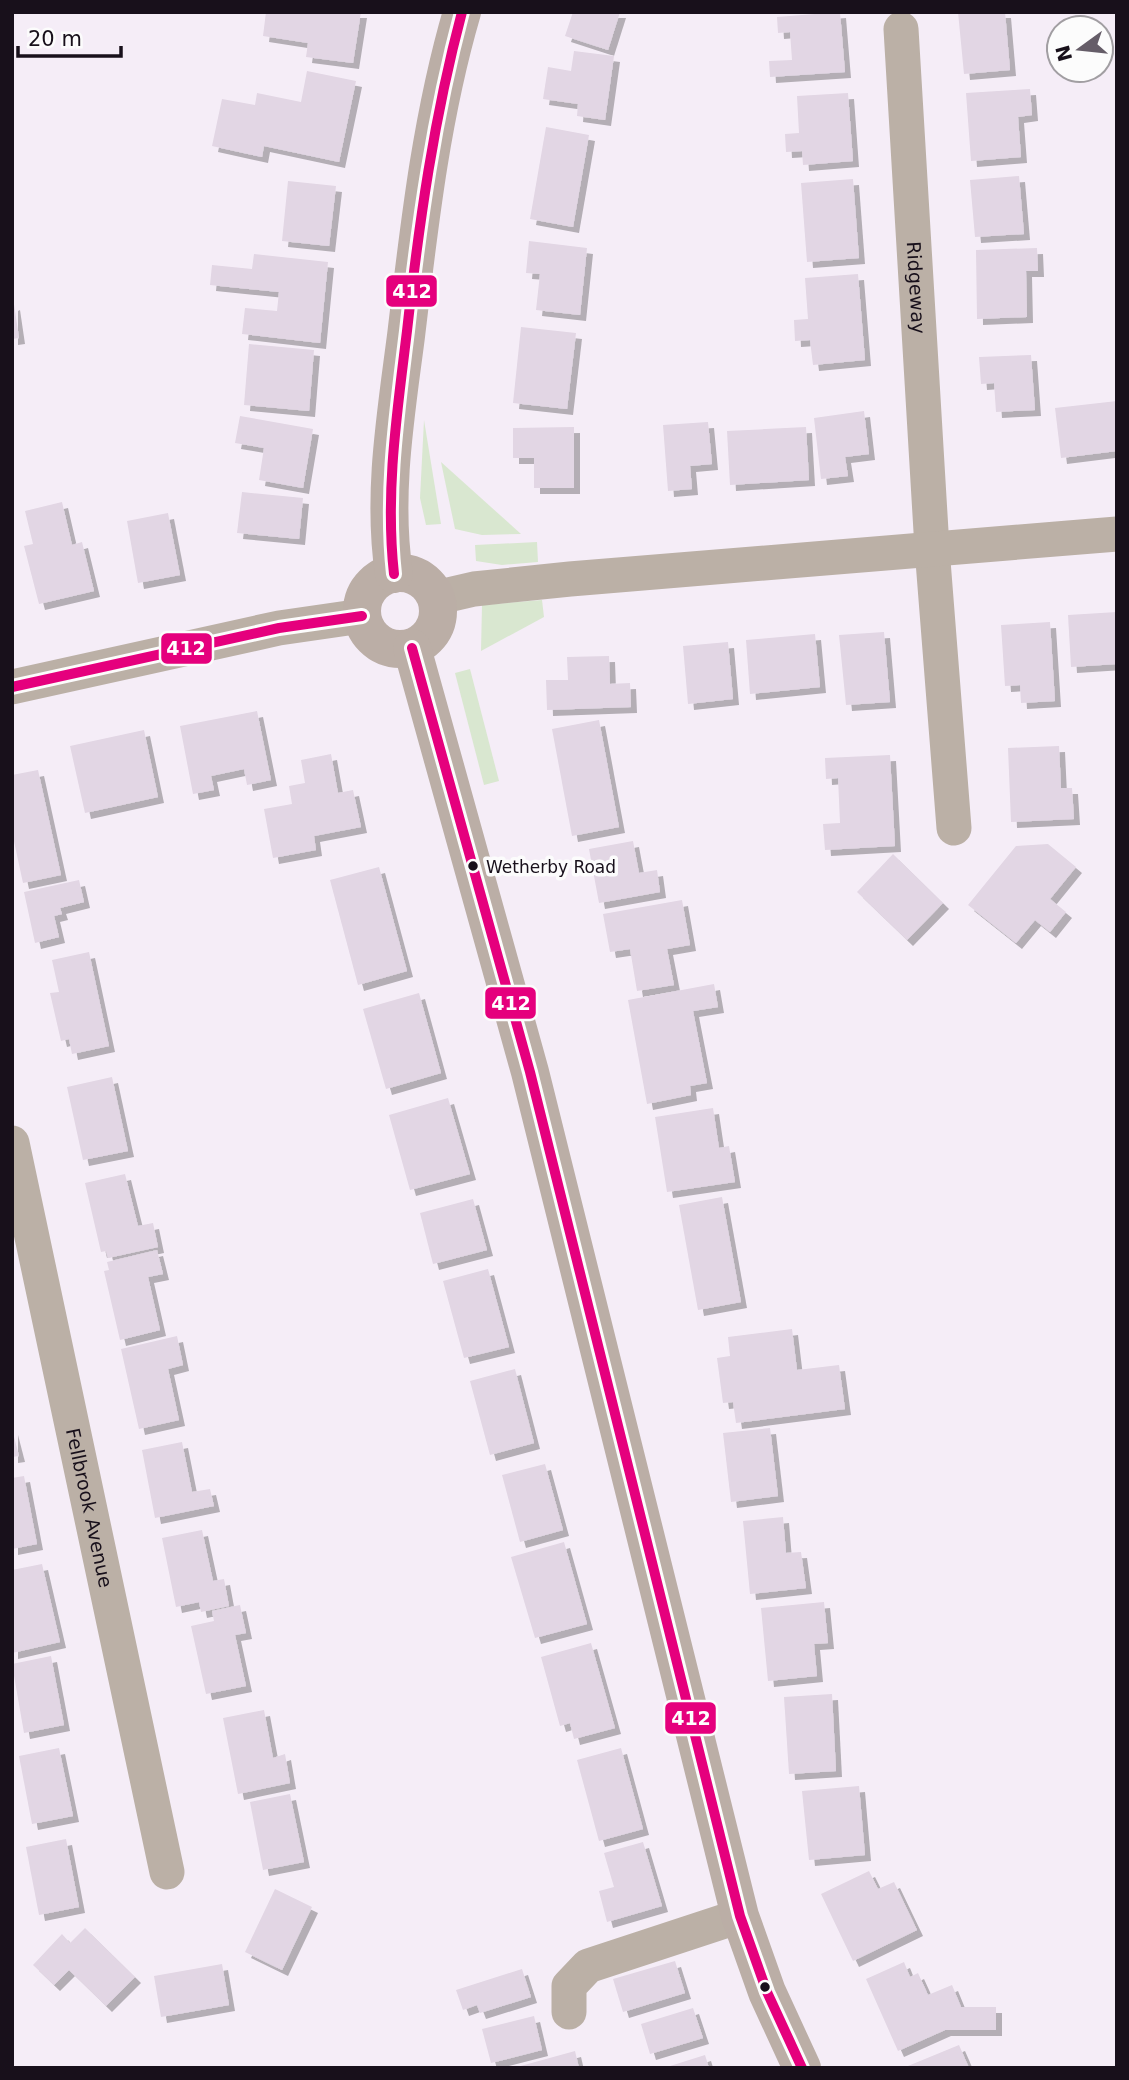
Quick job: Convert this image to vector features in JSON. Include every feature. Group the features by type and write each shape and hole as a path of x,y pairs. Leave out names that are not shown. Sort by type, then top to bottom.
{"main road":[{"path":"394,574 389,542 389,489 402,367 436,119 462,12"},
{"path":"394,574 414,576 430,589 437,610 431,633 412,648 399,650 374,640 365,629 362,616 366,593 383,577 394,574"},
{"path":"412,648 530,1072 740,1916 767,1992 802,2068"}],"street":[{"name":"Ridgeway","path":"901,29 932,548 954,828"},
{"path":"435,598 474,589 548,581 1117,534"},
{"path":"12,687 279,628 362,616"},
{"name":"Fellbrook Avenue","path":"12,1143 167,1872"},
{"path":"569,2012 569,1986 588,1966 740,1916"}],"green space":[{"path":"424,420 441,524 426,525 420,498"},
{"path":"441,462 521,534 482,535 455,529"},
{"path":"537,542 538,562 502,565 476,561 475,545"},
{"path":"542,600 544,617 481,651 482,605"},
{"path":"470,669 499,781 484,785 455,673"}],"building":[{"path":"266,12 361,12 353,63 306,57 308,43 263,36"},
{"path":"573,12 620,12 608,50 565,36"},
{"path":"840,12 845,72 770,77 769,61 792,60 790,32 778,33 777,17"},
{"path":"958,12 1005,12 1010,70 964,74"},
{"path":"574,51 614,56 605,120 577,116 578,104 543,99 548,67 571,71"},
{"path":"307,71 356,81 339,162 264,146 262,157 212,146 222,99 255,105 257,93 301,102"},
{"path":"1030,89 1032,115 1018,117 1021,157 971,161 966,93"},
{"path":"848,93 853,161 803,165 802,151 786,152 785,134 799,133 797,96"},
{"path":"546,127 589,135 573,227 530,219"},
{"path":"1019,176 1024,234 975,237 970,180"},
{"path":"853,179 859,258 807,262 801,183"},
{"path":"288,181 336,186 329,246 282,241"},
{"path":"529,241 587,248 580,315 536,310 540,274 526,273"},
{"path":"1037,248 1038,271 1026,271 1027,317 977,319 976,250"},
{"path":"254,254 328,262 320,343 242,334 245,308 277,311 279,292 210,285 212,265 252,269"},
{"path":"858,274 865,360 813,365 810,340 795,341 794,320 808,319 805,278"},
{"path":"14,304 19,338 12,339 12,305"},
{"path":"521,327 576,333 567,409 513,403"},
{"path":"249,344 314,350 309,411 244,405"},
{"path":"1031,355 1035,410 996,412 994,383 981,384 979,357"},
{"path":"1117,401 1117,451 1061,458 1055,408"},
{"path":"864,411 869,454 845,457 848,476 821,479 814,418"},
{"path":"240,416 313,429 303,488 259,480 264,448 235,443"},
{"path":"708,422 712,464 690,466 692,489 668,491 663,425"},
{"path":"574,427 574,488 534,488 534,458 513,458 513,428"},
{"path":"806,427 809,480 730,485 727,431"},
{"path":"242,492 303,498 299,539 237,533"},
{"path":"62,502 72,545 82,542 94,591 39,604 24,546 33,544 25,511"},
{"path":"168,513 180,575 138,583 127,521"},
{"path":"1117,612 1117,664 1071,667 1068,615"},
{"path":"1050,622 1055,701 1021,703 1020,685 1005,686 1001,625"},
{"path":"884,632 890,702 846,705 839,635"},
{"path":"815,634 820,687 750,694 746,640"},
{"path":"728,642 733,699 688,704 683,646"},
{"path":"609,656 610,684 630,683 631,707 547,710 546,680 568,680 567,657"},
{"path":"257,711 271,780 247,785 244,769 211,776 214,790 193,794 180,726"},
{"path":"599,720 619,827 572,836 552,729"},
{"path":"144,730 158,797 85,813 70,746"},
{"path":"1059,746 1061,788 1072,788 1074,819 1011,822 1008,748"},
{"path":"331,754 338,793 353,790 361,827 314,836 316,850 273,858 264,809 292,804 289,786 305,783 301,760"},
{"path":"890,755 895,846 825,850 823,824 840,823 838,778 826,779 825,758"},
{"path":"38,770 61,875 23,883 12,832 12,775"},
{"path":"633,841 639,873 657,870 660,892 599,903 589,849"},
{"path":"1048,844 1076,867 1050,899 1066,912 1050,932 1035,920 1016,943 968,905 1016,846"},
{"path":"893,854 943,903 907,940 857,892"},
{"path":"379,867 407,971 358,985 330,880"},
{"path":"79,880 84,902 60,908 62,914 54,916 59,937 35,943 24,892"},
{"path":"682,900 690,945 667,949 674,985 637,991 630,949 610,952 603,914"},
{"path":"89,952 109,1046 72,1054 69,1039 61,1041 50,993 59,992 52,960"},
{"path":"714,984 718,1007 693,1011 707,1083 690,1086 691,1095 647,1104 628,1000"},
{"path":"419,993 441,1073 386,1089 363,1009"},
{"path":"112,1077 128,1151 83,1160 67,1087"},
{"path":"448,1098 470,1174 410,1190 389,1115"},
{"path":"713,1108 719,1148 729,1146 735,1182 667,1192 655,1117"},
{"path":"125,1174 138,1226 153,1223 158,1247 108,1258 106,1251 101,1252 85,1183"},
{"path":"722,1197 741,1302 698,1310 679,1205"},
{"path":"473,1199 487,1250 433,1264 420,1213"},
{"path":"157,1250 163,1274 148,1277 160,1330 120,1340 104,1271 109,1270 107,1262"},
{"path":"488,1269 509,1347 464,1358 443,1281"},
{"path":"792,1329 797,1370 839,1365 845,1409 736,1423 733,1402 723,1403 717,1358 730,1356 728,1337"},
{"path":"177,1336 183,1365 168,1369 179,1420 139,1429 121,1349"},
{"path":"515,1369 534,1443 490,1455 470,1381"},
{"path":"770,1428 778,1496 731,1502 723,1433"},
{"path":"12,1429 19,1456 12,1457"},
{"path":"182,1442 192,1492 210,1489 214,1506 155,1518 142,1450"},
{"path":"545,1464 563,1530 520,1542 502,1475"},
{"path":"24,1476 37,1544 12,1549 12,1478"},
{"path":"783,1517 786,1553 801,1552 806,1588 750,1594 743,1521"},
{"path":"202,1530 213,1581 224,1579 229,1606 201,1612 199,1602 176,1607 162,1538"},
{"path":"564,1542 587,1624 535,1638 511,1557"},
{"path":"42,1564 60,1642 12,1653 12,1570"},
{"path":"824,1602 828,1643 814,1644 817,1676 768,1681 761,1608"},
{"path":"240,1605 246,1633 235,1635 246,1686 206,1694 191,1626 214,1621 212,1611"},
{"path":"591,1643 615,1728 574,1739 570,1723 560,1726 541,1657"},
{"path":"51,1656 64,1725 24,1733 12,1664"},
{"path":"832,1694 836,1771 789,1774 784,1697"},
{"path":"264,1710 273,1758 285,1754 290,1783 238,1794 223,1718"},
{"path":"59,1748 73,1816 32,1824 19,1756"},
{"path":"621,1748 643,1829 599,1841 577,1760"},
{"path":"859,1786 865,1855 809,1860 802,1791"},
{"path":"290,1794 304,1862 263,1870 250,1802"},
{"path":"66,1839 79,1907 39,1915 26,1847"},
{"path":"643,1842 662,1906 607,1922 599,1891 614,1887 604,1853"},
{"path":"869,1871 878,1889 894,1882 917,1930 853,1961 821,1894"},
{"path":"275,1889 312,1907 282,1970 245,1952"},
{"path":"85,1928 135,1977 106,2006 69,1970 54,1985 33,1965 62,1934 70,1943"},
{"path":"675,1961 685,1993 623,2012 613,1979"},
{"path":"904,1962 910,1977 918,1973 928,1995 952,1985 961,2007 996,2007 996,2030 945,2030 898,2051 866,1979"},
{"path":"222,1964 229,2005 161,2017 154,1976"},
{"path":"522,1969 531,1997 480,2013 477,2005 463,2010 456,1990"},
{"path":"693,2008 703,2038 650,2054 641,2024"},
{"path":"534,2016 542,2050 491,2063 482,2029"},
{"path":"959,2045 969,2068 903,2068"},
{"path":"575,2051 579,2068 517,2068 517,2067"},
{"path":"705,2055 709,2068 667,2067"}],"transit line":[{"name":"412","path":"394,574 391,513 399,392 435,131 462,12"},
{"name":"412","path":"12,687 279,628 362,616"},
{"name":"412","path":"412,648 530,1072 740,1916 767,1992 802,2068"}],"place":[{"name":"Wetherby Road","path":"473,866"}]}
